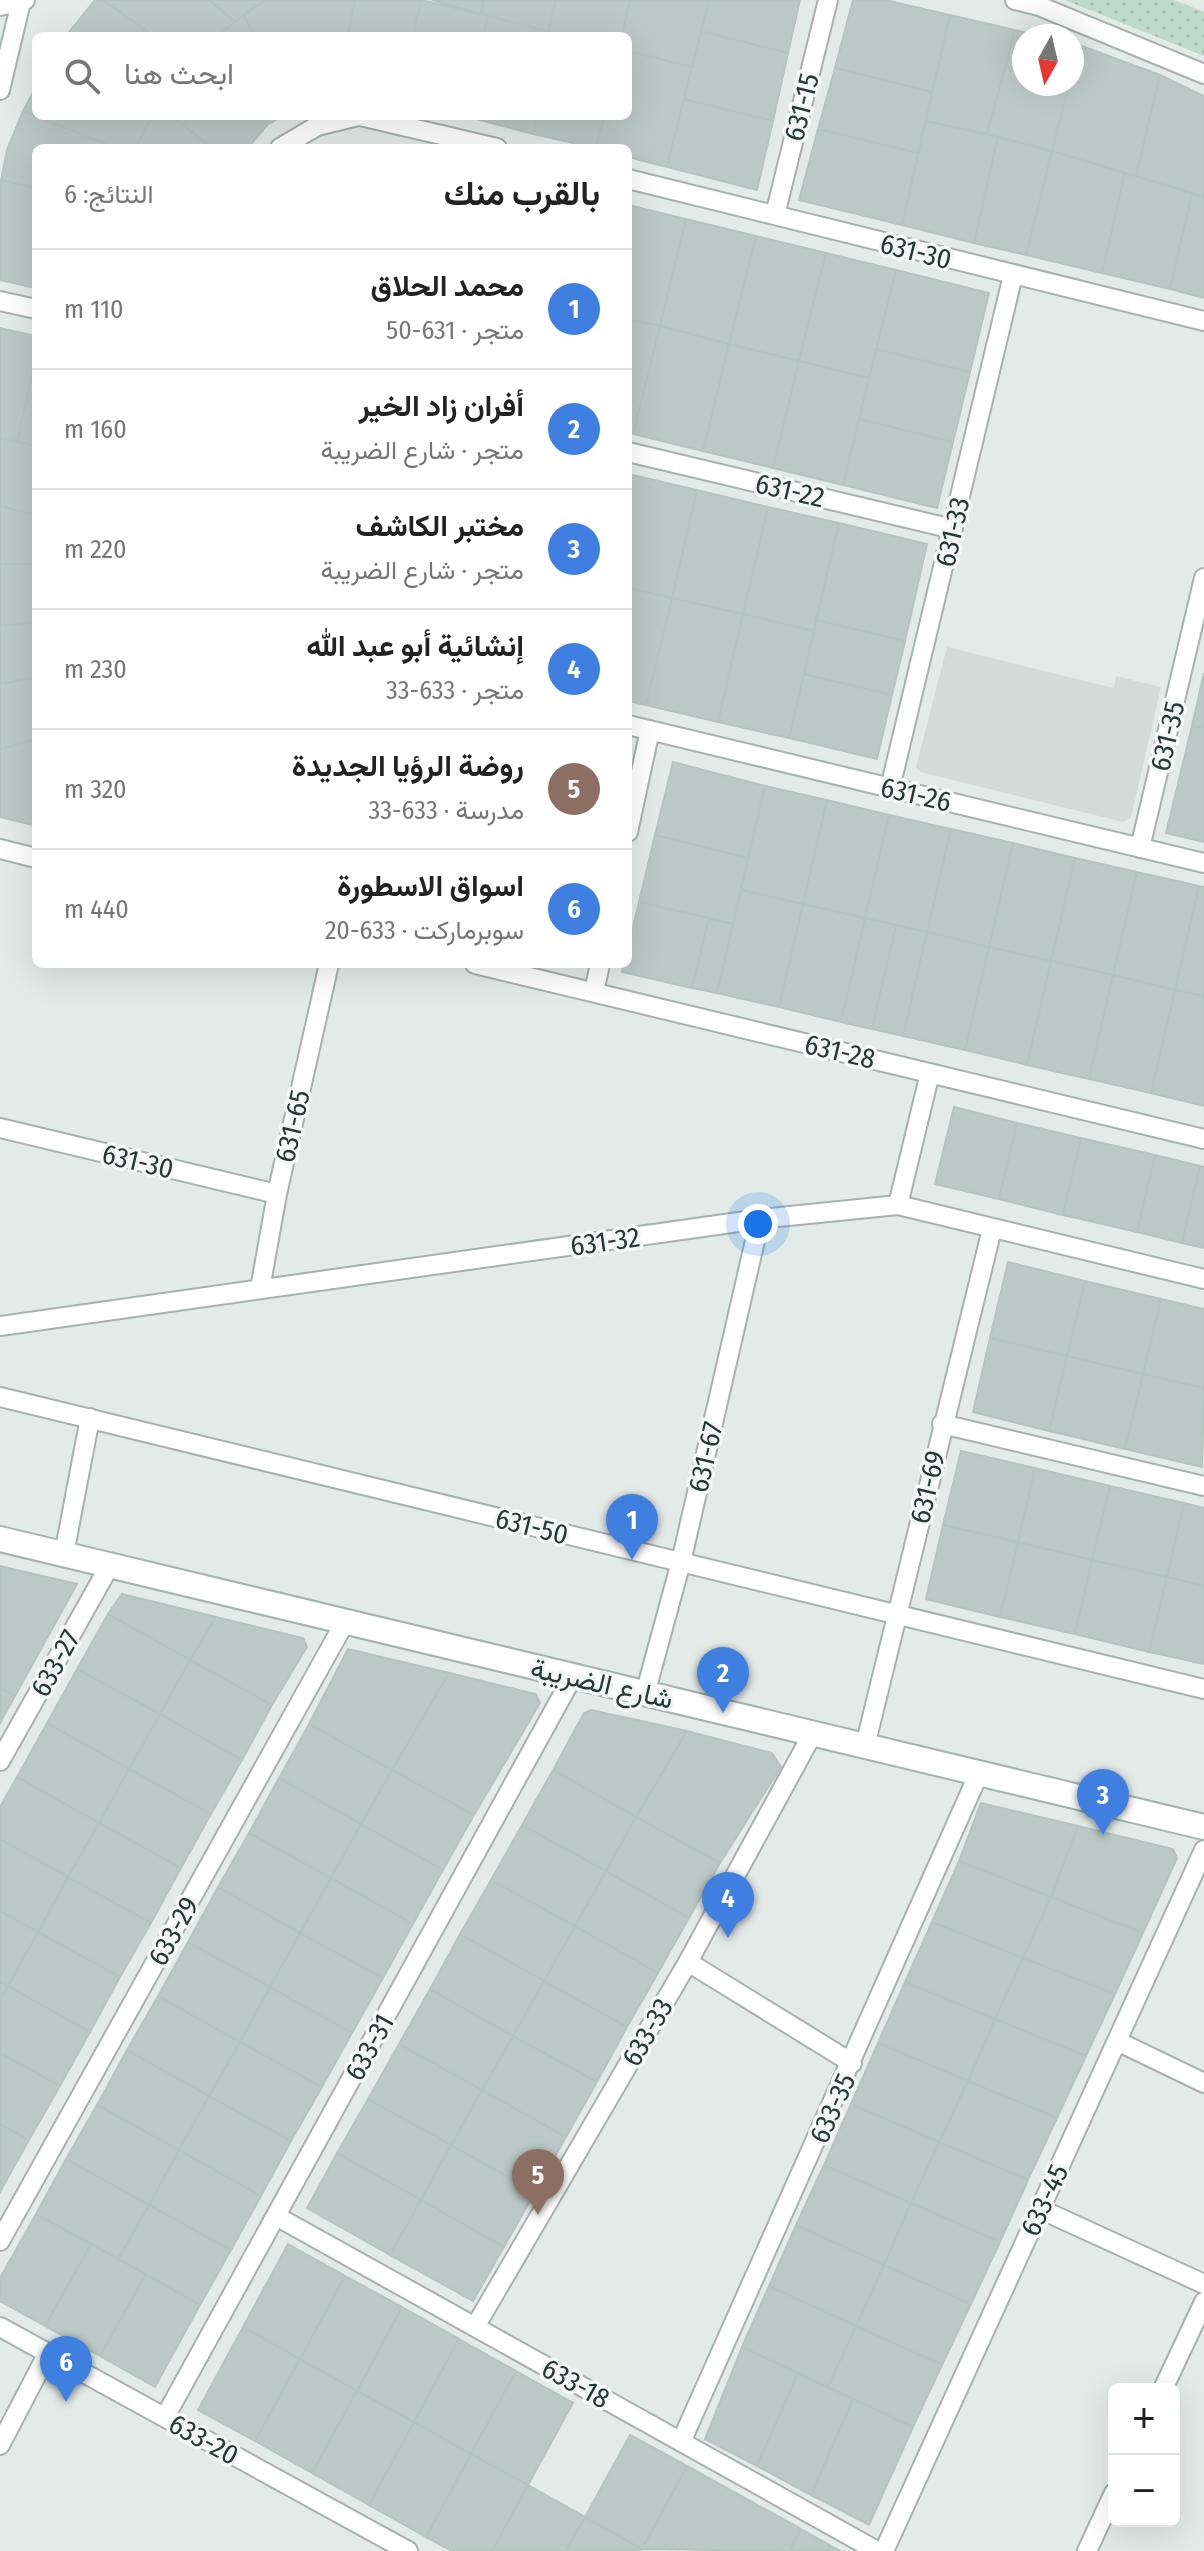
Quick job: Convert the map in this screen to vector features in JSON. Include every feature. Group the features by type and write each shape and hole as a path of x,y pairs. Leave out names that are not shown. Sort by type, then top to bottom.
{"street":[{"name":"631-15","path":"775,215 828,0"},
{"path":"1015,0 1039,6 1204,74"},
{"path":"0,6 23,1 0,90"},
{"path":"287,144 317,126 342,120"},
{"path":"376,120 480,144"},
{"name":"631-30","path":"632,180 1204,321"},
{"name":"631-33","path":"890,788 1013,275"},
{"path":"0,301 32,308"},
{"name":"631-22","path":"632,453 953,529"},
{"name":"631-35","path":"1140,848 1203,587"},
{"name":"631-26","path":"632,726 1204,863"},
{"path":"632,813 650,730"},
{"path":"0,849 32,857"},
{"name":"631-65","path":"260,1289 277,1194 328,968"},
{"name":"631-28","path":"492,968 1204,1139"},
{"path":"594,992 599,968"},
{"path":"898,1205 930,1073"},
{"name":"631-30","path":"0,1128 277,1194"},
{"name":"631-32","path":"0,1326 760,1219 898,1205 1204,1279"},
{"name":"631-67","path":"645,1694 681,1562 760,1219"},
{"name":"631-69","path":"865,1746 992,1229"},
{"name":"631-50","path":"0,1397 1204,1689"},
{"path":"64,1554 90,1418"},
{"path":"942,1424 1204,1486"},
{"name":"شارع الضريبة","path":"0,1539 1204,1827"},
{"name":"633-27","path":"0,1761 110,1565"},
{"name":"633-29","path":"0,2241 345,1622"},
{"name":"633-31","path":"165,2417 573,1676"},
{"name":"633-33","path":"475,2327 688,1962 813,1733"},
{"name":"633-35","path":"681,2442 979,1773"},
{"name":"633-45","path":"884,2551 1204,1850"},
{"path":"688,1962 852,2063"},
{"path":"1117,2041 1204,2083"},
{"path":"1040,2209 1204,2284"},
{"name":"633-18","path":"276,2216 877,2551"},
{"path":"1166,2383 1204,2302"},
{"name":"633-20","path":"0,2327 408,2551"},
{"path":"0,2445 48,2353"},
{"path":"1087,2551 1108,2506"}],"shaded area":[{"path":"947,647 1114,688 1116,676 1161,687 1131,818 1123,822 921,772 916,767"}],"green space":[{"path":"1065,0 1174,0 1204,12 1204,56"}],"building":[{"path":"95,0 103,0 148,32 69,32"},
{"path":"103,0 209,0 235,22 222,32 148,32"},
{"path":"209,0 265,0 235,22"},
{"path":"265,0 355,0 349,32 252,32 244,15"},
{"path":"355,0 421,0 414,32 349,32"},
{"path":"421,0 488,16 484,32 414,32"},
{"path":"432,0 484,0 481,14"},
{"path":"484,0 556,0 548,31 481,14"},
{"path":"556,0 630,0 623,32 548,31"},
{"path":"630,0 709,0 692,67 632,52 632,32 623,32"},
{"path":"709,0 800,0 788,53 701,31"},
{"path":"853,0 885,0 950,15 932,92 835,68"},
{"path":"244,15 252,32 222,32"},
{"path":"950,15 1012,29 1012,41 987,134 926,121"},
{"path":"488,16 553,32 484,32"},
{"path":"701,31 788,53 773,121 684,99"},
{"path":"1012,41 1012,96 1066,96 1052,151 987,134"},
{"path":"1084,47 1160,75 1136,176 1052,151 1066,96 1084,96"},
{"path":"632,52 692,67 667,167 632,158 632,144 597,144 603,120 632,120"},
{"path":"835,68 932,92 918,153 818,129"},
{"path":"1160,75 1204,96 1204,197 1136,176"},
{"path":"32,94 32,115 23,111"},
{"path":"684,99 773,121 757,190 667,167"},
{"path":"23,111 32,115 32,120 46,120 106,144 32,144 32,187 1,180 7,150"},
{"path":"46,120 151,120 137,144 106,144"},
{"path":"151,120 177,120 207,144 137,144"},
{"path":"177,120 276,120 268,124 251,144 207,144"},
{"path":"480,120 536,120 533,134"},
{"path":"536,120 603,120 597,144 578,144 533,134"},
{"path":"926,121 998,137 974,243 902,225"},
{"path":"818,129 918,153 902,225 799,200"},
{"path":"998,137 1052,151 1026,255 974,243"},
{"path":"1052,151 1125,173 1102,273 1026,255"},
{"path":"1125,173 1192,193 1170,289 1102,273"},
{"path":"1,180 32,187 32,287 0,280"},
{"path":"1192,193 1204,197 1204,298 1170,289"},
{"path":"632,206 686,219 660,326 632,320"},
{"path":"686,219 756,236 729,344 660,326"},
{"path":"756,236 826,253 799,361 729,344"},
{"path":"826,253 896,270 869,378 799,361"},
{"path":"896,270 989,293 970,372 876,349"},
{"path":"632,320 660,326 632,434"},
{"path":"660,326 729,344 703,451 633,434"},
{"path":"0,328 32,335 32,375 17,442 0,438"},
{"path":"729,344 799,361 773,468 703,451"},
{"path":"876,349 970,372 953,442 859,419"},
{"path":"799,361 869,378 843,485 773,468"},
{"path":"32,375 32,445 17,442"},
{"path":"859,419 953,442 937,508 843,485"},
{"path":"0,438 32,445 32,514 0,506"},
{"path":"632,475 697,490 672,598 632,589"},
{"path":"697,490 768,507 743,614 672,598"},
{"path":"0,506 32,514 32,564 0,564"},
{"path":"768,507 839,523 814,631 743,614"},
{"path":"839,523 927,544 905,641 816,620"},
{"path":"0,564 32,564 32,622 0,626"},
{"path":"632,589 672,598 646,705 632,702"},
{"path":"672,598 743,614 718,722 646,705"},
{"path":"743,614 814,631 789,738 718,722"},
{"path":"816,620 905,641 892,695 804,674"},
{"path":"32,622 32,678 0,684 0,626"},
{"path":"1204,673 1204,728 1192,726"},
{"path":"804,674 892,695 877,759 789,738"},
{"path":"32,678 32,740 0,749 0,684"},
{"path":"1192,726 1204,728 1204,842 1166,833"},
{"path":"32,740 32,825 0,817 0,749"},
{"path":"673,762 765,786 748,858 655,835"},
{"path":"765,786 827,800 803,904 741,890"},
{"path":"827,800 889,815 865,918 803,904"},
{"path":"889,815 951,829 927,932 865,918"},
{"path":"951,829 1013,843 989,947 927,932"},
{"path":"655,835 748,858 733,924 639,902"},
{"path":"1013,843 1075,858 1051,961 989,947"},
{"path":"1075,858 1137,872 1113,975 1051,961"},
{"path":"1137,872 1199,886 1175,990 1113,975"},
{"path":"1199,886 1204,887 1204,996 1175,990"},
{"path":"741,890 803,904 779,1007 717,993"},
{"path":"639,902 709,918 692,988 622,972 623,968 632,968 632,931"},
{"path":"803,904 865,918 841,1022 779,1007"},
{"path":"709,918 733,924 717,993 692,988"},
{"path":"865,918 896,925 872,1029 841,1022"},
{"path":"896,925 927,932 903,1036 872,1029"},
{"path":"927,932 989,947 965,1050 903,1036"},
{"path":"989,947 1051,961 1027,1065 965,1050"},
{"path":"1051,961 1113,975 1089,1079 1027,1065"},
{"path":"1113,975 1175,990 1151,1093 1089,1079"},
{"path":"1175,990 1204,996 1204,1106 1151,1093"},
{"path":"954,1107 1017,1123 999,1199 935,1184"},
{"path":"1017,1123 1081,1138 1063,1215 999,1199"},
{"path":"1081,1138 1155,1155 1137,1232 1063,1215"},
{"path":"1155,1155 1200,1166 1182,1243 1137,1232"},
{"path":"1200,1166 1204,1167 1204,1248 1182,1243"},
{"path":"1008,1262 1085,1281 1067,1356 990,1338"},
{"path":"1085,1281 1161,1299 1143,1374 1067,1356"},
{"path":"1161,1299 1204,1309 1204,1388 1143,1374"},
{"path":"990,1338 1067,1356 1049,1431 973,1412"},
{"path":"1067,1356 1143,1374 1125,1449 1049,1431"},
{"path":"1143,1374 1204,1388 1202,1467 1125,1449"},
{"path":"961,1451 1035,1468 1018,1542 943,1525"},
{"path":"1035,1468 1110,1486 1092,1560 1018,1542"},
{"path":"1110,1486 1184,1503 1167,1577 1092,1560"},
{"path":"1184,1503 1204,1508 1204,1586 1167,1577"},
{"path":"943,1525 1018,1542 1000,1617 926,1599"},
{"path":"1018,1542 1092,1560 1075,1634 1000,1617"},
{"path":"1092,1560 1167,1577 1149,1652 1075,1634"},
{"path":"0,1566 77,1584 15,1696 0,1688"},
{"path":"1167,1577 1204,1586 1204,1664 1149,1652"},
{"path":"122,1594 216,1617 190,1660 108,1614"},
{"path":"108,1614 190,1660 160,1714 77,1669"},
{"path":"216,1617 303,1638 307,1647 272,1705 190,1660"},
{"path":"348,1649 449,1673 392,1770 309,1724"},
{"path":"190,1660 272,1705 242,1760 160,1714"},
{"path":"77,1669 160,1714 129,1769 47,1723"},
{"path":"449,1673 536,1694 540,1703 474,1815 392,1770"},
{"path":"0,1688 15,1696 0,1723"},
{"path":"591,1710 687,1731 636,1817 553,1770 584,1713"},
{"path":"160,1714 242,1760 211,1814 129,1769"},
{"path":"47,1723 129,1769 99,1823 17,1777"},
{"path":"309,1724 392,1770 361,1824 279,1778"},
{"path":"687,1731 772,1753 781,1767 720,1863 636,1817"},
{"path":"129,1769 211,1814 181,1868 99,1823"},
{"path":"392,1770 474,1815 443,1870 361,1824"},
{"path":"553,1770 636,1817 606,1871 522,1825"},
{"path":"17,1777 99,1823 68,1877 0,1839 0,1807"},
{"path":"279,1778 361,1824 331,1878 249,1833"},
{"path":"981,1803 1078,1826 1051,1897 959,1861"},
{"path":"636,1817 720,1863 689,1918 606,1871"},
{"path":"99,1823 181,1868 151,1923 68,1877"},
{"path":"361,1824 443,1870 413,1924 331,1878"},
{"path":"522,1825 606,1871 575,1926 491,1880"},
{"path":"1078,1826 1173,1849 1177,1858 1143,1933 1051,1897"},
{"path":"249,1833 331,1878 300,1933 218,1887"},
{"path":"0,1839 68,1877 38,1932 0,1911"},
{"path":"959,1861 1051,1897 1023,1958 932,1922"},
{"path":"606,1871 689,1918 658,1973 575,1926"},
{"path":"68,1877 151,1923 120,1977 38,1932"},
{"path":"331,1878 413,1924 383,1978 300,1933"},
{"path":"491,1880 575,1926 544,1981 460,1934"},
{"path":"218,1887 300,1933 270,1987 188,1942"},
{"path":"1051,1897 1143,1933 1115,1994 1023,1958"},
{"path":"0,1911 38,1932 8,1986 0,1982"},
{"path":"932,1922 1023,1958 995,2019 905,1982"},
{"path":"575,1926 658,1973 627,2027 544,1981"},
{"path":"38,1932 120,1977 90,2032 8,1986"},
{"path":"300,1933 383,1978 352,2033 270,1987"},
{"path":"460,1934 544,1981 513,2036 430,1989"},
{"path":"188,1942 270,1987 240,2042 158,1996"},
{"path":"1023,1958 1115,1994 1086,2056 995,2019"},
{"path":"544,1981 627,2027 597,2082 513,2036"},
{"path":"0,1982 8,1986 0,2000"},
{"path":"905,1982 995,2019 968,2081 878,2043"},
{"path":"8,1986 90,2032 60,2086 0,2053 0,2000"},
{"path":"270,1987 352,2033 322,2087 240,2042"},
{"path":"430,1989 513,2036 482,2090 399,2044"},
{"path":"158,1996 240,2042 209,2096 127,2050"},
{"path":"995,2019 1086,2056 1057,2118 968,2081"},
{"path":"513,2036 597,2082 566,2137 482,2090"},
{"path":"240,2042 322,2087 291,2141 209,2096"},
{"path":"878,2043 968,2081 939,2142 851,2104"},
{"path":"399,2044 482,2090 451,2145 368,2099"},
{"path":"127,2050 209,2096 179,2150 97,2105"},
{"path":"0,2053 60,2086 29,2140 0,2124"},
{"path":"968,2081 1057,2118 1028,2180 939,2142"},
{"path":"482,2090 566,2137 535,2192 451,2145"},
{"path":"209,2096 291,2141 261,2196 179,2150"},
{"path":"368,2099 451,2145 421,2200 337,2153"},
{"path":"851,2104 939,2142 911,2203 824,2165"},
{"path":"97,2105 179,2150 149,2205 66,2159"},
{"path":"0,2124 29,2140 0,2192"},
{"path":"939,2142 1028,2180 1000,2242 911,2203"},
{"path":"451,2145 535,2192 504,2247 421,2200"},
{"path":"179,2150 261,2196 231,2250 149,2205"},
{"path":"337,2153 421,2200 390,2255 307,2208"},
{"path":"66,2159 149,2205 118,2259 36,2214"},
{"path":"824,2165 911,2203 884,2265 796,2225"},
{"path":"421,2200 504,2247 473,2301 390,2255"},
{"path":"911,2203 1000,2242 971,2304 884,2265"},
{"path":"149,2205 231,2250 200,2305 118,2259"},
{"path":"36,2214 91,2244 45,2326 0,2301 0,2278"},
{"path":"796,2225 884,2265 856,2326 769,2286"},
{"path":"91,2244 146,2274 100,2356 45,2326"},
{"path":"288,2244 345,2276 300,2359 243,2327"},
{"path":"884,2265 971,2304 942,2365 856,2326"},
{"path":"146,2274 200,2305 155,2387 100,2356"},
{"path":"345,2276 402,2307 357,2391 300,2359"},
{"path":"769,2286 856,2326 828,2387 742,2347"},
{"path":"402,2307 459,2339 414,2422 357,2391"},
{"path":"856,2326 942,2365 913,2427 828,2387"},
{"path":"243,2327 300,2359 255,2441 198,2410"},
{"path":"459,2339 516,2371 471,2454 414,2422"},
{"path":"742,2347 798,2373 757,2466 705,2439"},
{"path":"300,2359 357,2391 312,2473 255,2441"},
{"path":"516,2371 573,2403 528,2485 471,2454"},
{"path":"798,2373 853,2399 811,2495 757,2466"},
{"path":"357,2391 414,2422 369,2505 312,2473"},
{"path":"853,2399 913,2427 869,2525 811,2495"},
{"path":"414,2422 471,2454 426,2537 369,2505"},
{"path":"630,2435 687,2466 642,2549 585,2517"},
{"path":"471,2454 528,2485 492,2551 452,2551 426,2537"},
{"path":"687,2466 801,2529 789,2551 642,2549"},
{"path":"528,2485 585,2517 566,2551 492,2551"},
{"path":"585,2517 642,2549 641,2551 566,2551"},
{"path":"801,2529 840,2551 789,2551"}],"place":[{"name":"محمد الحلاق","path":"632,1560"},
{"name":"أفران زاد الخير","path":"723,1713"},
{"name":"مختبر الكاشف","path":"1103,1835"},
{"name":"إنشائية أبو عبد الله","path":"728,1938"},
{"name":"روضة الرؤيا الجديدة","path":"538,2215"},
{"name":"اسواق الاسطورة","path":"66,2402"}]}
